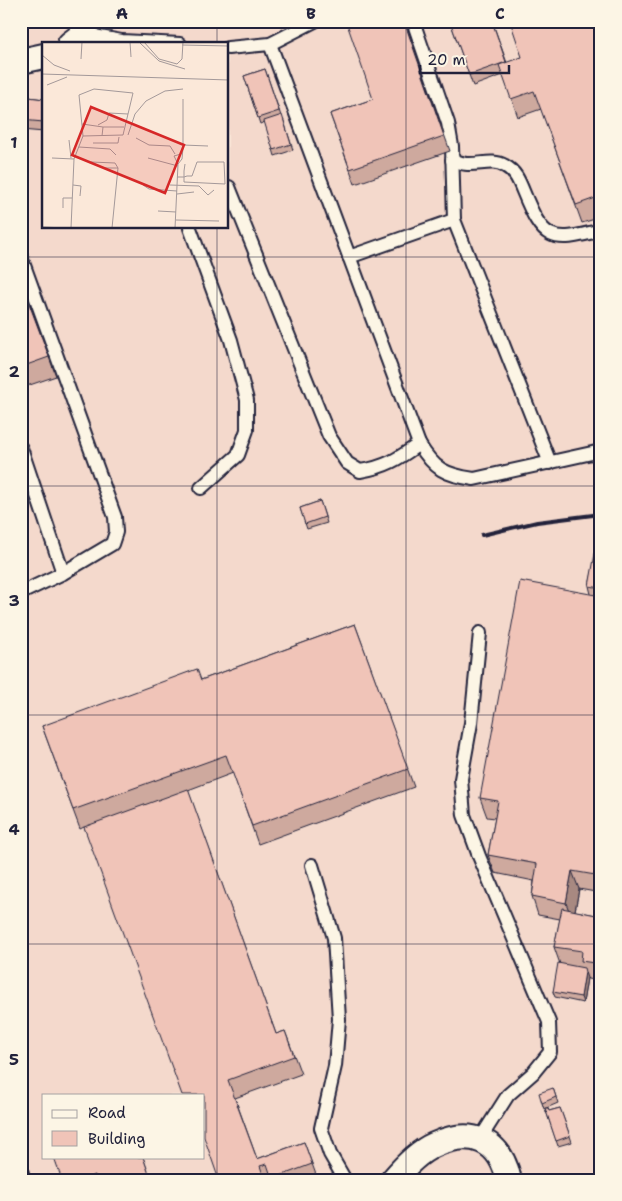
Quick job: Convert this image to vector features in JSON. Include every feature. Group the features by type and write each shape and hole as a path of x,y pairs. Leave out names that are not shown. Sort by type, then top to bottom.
{"street":[{"path":"21,61 42,56"},
{"path":"392,1180 406,1165 432,1145 456,1137 480,1139 498,1151 509,1180"}],"lane":[{"path":"229,48 270,44 315,21"},
{"path":"412,21 448,123 452,146 454,220 550,463"},
{"path":"81,33 119,42"},
{"path":"270,44 419,444 431,464 455,476 474,478 601,451"},
{"path":"452,160 468,164 497,162 506,166 517,177 532,212 543,230 553,236 570,238 601,230"},
{"path":"229,187 329,436 346,462 360,471 376,468 391,464 419,444"},
{"path":"349,257 454,220"},
{"path":"190,229 231,340 247,400 246,430 238,455 201,488"},
{"path":"21,256 115,517 116,532 112,544 63,573 21,593"},
{"path":"21,448 63,573"},
{"path":"480,633 472,723 461,779 464,815 479,856 549,1022 550,1052 533,1073 508,1095 480,1139"},
{"path":"312,865 334,938 339,1019 335,1066 321,1128 330,1154 345,1180"},
{"path":"21,1170 24,1180"}],"shaded area":[{"path":"21,21 601,21 601,1180 21,1180"}],"building":[{"path":"346,21 404,21 444,136 350,169 330,114 373,99"},
{"path":"450,21 492,21 506,62 469,75"},
{"path":"510,21 601,21 601,196 576,205 534,91 511,99 499,65 522,57"},
{"path":"265,69 279,111 258,118 244,76"},
{"path":"21,96 42,99 42,122 21,120"},
{"path":"282,115 291,144 273,150 264,121"},
{"path":"21,282 49,357 21,367"},
{"path":"320,501 325,517 305,524 300,508"},
{"path":"599,532 601,532 601,588 589,586"},
{"path":"520,581 601,596 601,876 572,871 566,903 532,896 537,864 488,855 498,801 480,798"},
{"path":"355,624 408,769 252,826 226,755 73,810 42,726 197,669 201,680"},
{"path":"188,789 276,1034 285,1031 294,1056 228,1080 257,1159 304,1142 312,1164 272,1179 267,1164 260,1166 265,1180 219,1180 205,1140 205,1094 182,1094 84,827"},
{"path":"562,908 601,916 601,964 581,961 582,951 554,947"},
{"path":"558,963 584,968 581,997 553,992"},
{"path":"553,1088 556,1097 542,1103 539,1093"},
{"path":"545,1108 548,1108 549,1111 560,1108 570,1136 556,1141"},
{"path":"54,1158 143,1158 151,1180 97,1180 95,1175 81,1180 62,1180"}],"railway":[{"path":"482,535 537,522 601,514"}]}
